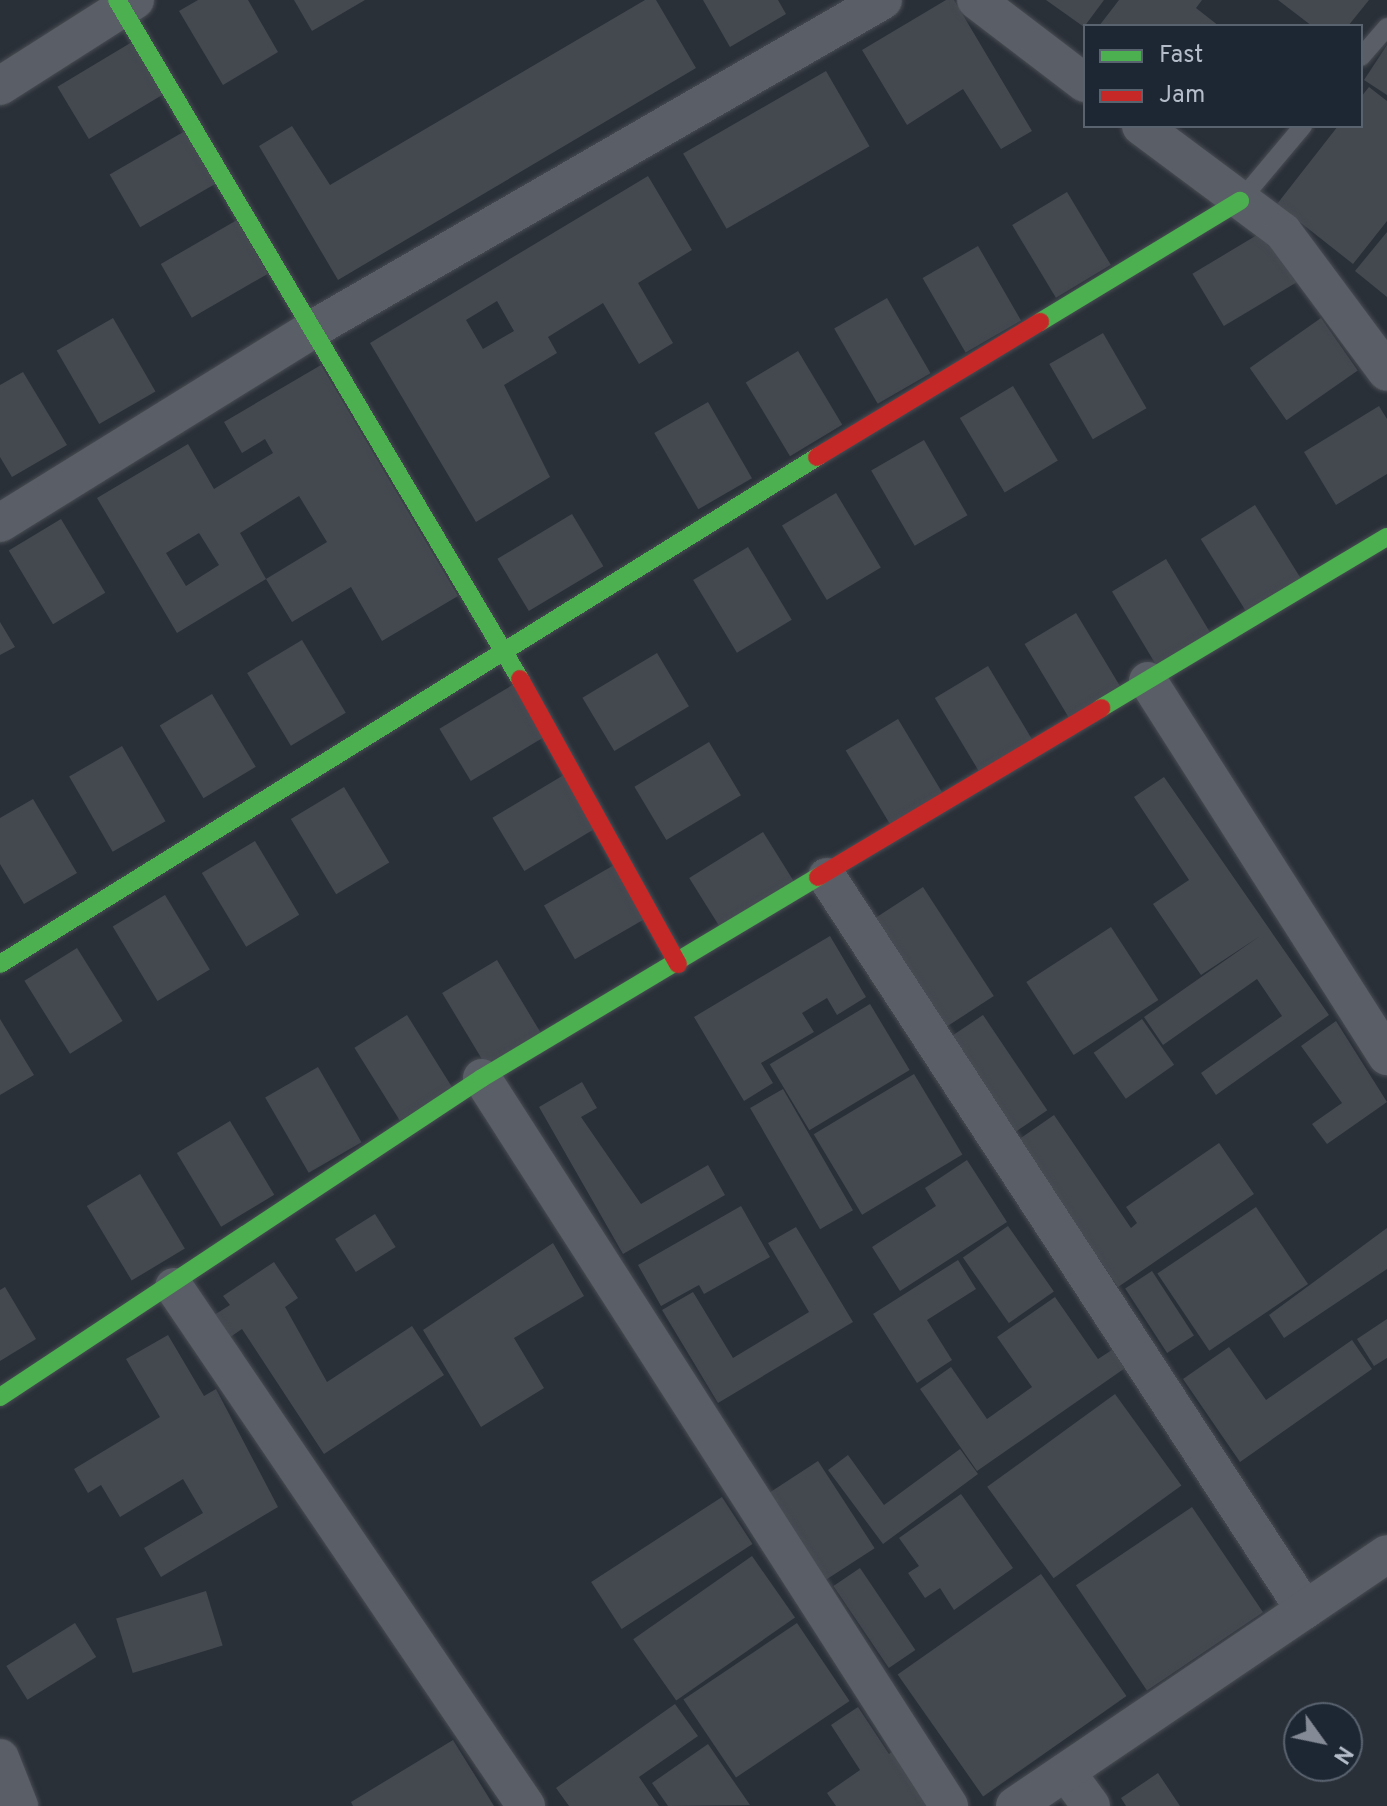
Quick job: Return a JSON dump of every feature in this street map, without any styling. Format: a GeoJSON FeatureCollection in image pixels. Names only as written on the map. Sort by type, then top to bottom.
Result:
{"type":"FeatureCollection","features":[{"type":"Feature","properties":{"kind":"street"},"geometry":{"type":"LineString","coordinates":[[0,523],[313,329],[883,0]]}},
{"type":"Feature","properties":{"kind":"street"},"geometry":{"type":"LineString","coordinates":[[976,0],[1083,81]]}},
{"type":"Feature","properties":{"kind":"street"},"geometry":{"type":"LineString","coordinates":[[0,86],[125,3],[313,329],[503,648],[678,964]]}},
{"type":"Feature","properties":{"kind":"street"},"geometry":{"type":"LineString","coordinates":[[1144,128],[1283,232],[1387,372]]}},
{"type":"Feature","properties":{"kind":"street"},"geometry":{"type":"LineString","coordinates":[[0,964],[503,648],[1240,201]]}},
{"type":"Feature","properties":{"kind":"street"},"geometry":{"type":"LineString","coordinates":[[0,1397],[174,1287],[482,1078],[827,877],[1387,537]]}},
{"type":"Feature","properties":{"kind":"street"},"geometry":{"type":"LineString","coordinates":[[1148,681],[1387,1056]]}},
{"type":"Feature","properties":{"kind":"street"},"geometry":{"type":"LineString","coordinates":[[827,877],[1305,1610]]}},
{"type":"Feature","properties":{"kind":"street"},"geometry":{"type":"LineString","coordinates":[[482,1078],[949,1806]]}},
{"type":"Feature","properties":{"kind":"street"},"geometry":{"type":"LineString","coordinates":[[174,1287],[526,1806]]}},
{"type":"Feature","properties":{"kind":"street"},"geometry":{"type":"LineString","coordinates":[[1015,1806],[1387,1554]]}},
{"type":"Feature","properties":{"kind":"street"},"geometry":{"type":"LineString","coordinates":[[0,1758],[19,1806]]}},
{"type":"Feature","properties":{"kind":"street"},"geometry":{"type":"LineString","coordinates":[[1066,1772],[1091,1806]]}},
{"type":"Feature","properties":{"kind":"lane"},"geometry":{"type":"LineString","coordinates":[[1363,55],[1387,27]]}},
{"type":"Feature","properties":{"kind":"lane"},"geometry":{"type":"LineString","coordinates":[[1240,201],[1301,128]]}},
{"type":"Feature","properties":{"kind":"building"},"geometry":{"type":"Polygon","coordinates":[[[198,0],[248,0],[278,52],[223,85],[179,11],[198,0]]]}},
{"type":"Feature","properties":{"kind":"building"},"geometry":{"type":"Polygon","coordinates":[[[294,0],[365,0],[312,31],[294,0]]]}},
{"type":"Feature","properties":{"kind":"building"},"geometry":{"type":"Polygon","coordinates":[[[645,0],[656,0],[696,68],[338,280],[259,146],[292,126],[330,185],[645,0]]]}},
{"type":"Feature","properties":{"kind":"building"},"geometry":{"type":"Polygon","coordinates":[[[703,0],[778,0],[786,14],[730,47],[703,0]]]}},
{"type":"Feature","properties":{"kind":"building"},"geometry":{"type":"Polygon","coordinates":[[[946,0],[954,0],[1032,131],[1001,149],[963,89],[907,125],[862,50],[946,0]]]}},
{"type":"Feature","properties":{"kind":"building"},"geometry":{"type":"Polygon","coordinates":[[[1046,0],[1104,0],[1083,26],[1046,0]]]}},
{"type":"Feature","properties":{"kind":"building"},"geometry":{"type":"Polygon","coordinates":[[[1119,0],[1202,0],[1196,8],[1216,24],[1101,24],[1119,0]]]}},
{"type":"Feature","properties":{"kind":"building"},"geometry":{"type":"Polygon","coordinates":[[[1278,0],[1369,0],[1350,24],[1309,24],[1278,0]]]}},
{"type":"Feature","properties":{"kind":"building"},"geometry":{"type":"Polygon","coordinates":[[[132,42],[163,94],[89,139],[57,87],[132,42]]]}},
{"type":"Feature","properties":{"kind":"building"},"geometry":{"type":"Polygon","coordinates":[[[1387,45],[1387,95],[1364,80],[1387,45]]]}},
{"type":"Feature","properties":{"kind":"building"},"geometry":{"type":"Polygon","coordinates":[[[826,71],[870,146],[727,229],[683,154],[826,71]]]}},
{"type":"Feature","properties":{"kind":"building"},"geometry":{"type":"Polygon","coordinates":[[[1369,87],[1387,101],[1387,221],[1353,264],[1277,204],[1336,128],[1363,128],[1363,94],[1369,87]]]}},
{"type":"Feature","properties":{"kind":"building"},"geometry":{"type":"Polygon","coordinates":[[[185,131],[216,184],[140,227],[110,174],[185,131]]]}},
{"type":"Feature","properties":{"kind":"building"},"geometry":{"type":"Polygon","coordinates":[[[648,176],[692,250],[638,283],[673,343],[639,364],[603,303],[548,337],[557,353],[504,385],[550,477],[476,522],[370,343],[648,176]],[[497,301],[466,320],[483,349],[514,331],[497,301]]]}},
{"type":"Feature","properties":{"kind":"building"},"geometry":{"type":"Polygon","coordinates":[[[1067,192],[1111,265],[1056,298],[1012,225],[1067,192]]]}},
{"type":"Feature","properties":{"kind":"building"},"geometry":{"type":"Polygon","coordinates":[[[237,220],[268,274],[192,318],[161,264],[237,220]]]}},
{"type":"Feature","properties":{"kind":"building"},"geometry":{"type":"Polygon","coordinates":[[[1267,229],[1298,281],[1224,326],[1192,274],[1267,229]]]}},
{"type":"Feature","properties":{"kind":"building"},"geometry":{"type":"Polygon","coordinates":[[[1387,232],[1387,297],[1355,271],[1387,232]]]}},
{"type":"Feature","properties":{"kind":"building"},"geometry":{"type":"Polygon","coordinates":[[[978,246],[1021,320],[966,352],[923,278],[978,246]]]}},
{"type":"Feature","properties":{"kind":"building"},"geometry":{"type":"Polygon","coordinates":[[[887,298],[930,373],[878,404],[834,328],[887,298]]]}},
{"type":"Feature","properties":{"kind":"building"},"geometry":{"type":"Polygon","coordinates":[[[113,318],[156,392],[99,424],[57,350],[113,318]]]}},
{"type":"Feature","properties":{"kind":"building"},"geometry":{"type":"Polygon","coordinates":[[[1321,318],[1358,370],[1286,420],[1250,368],[1321,318]]]}},
{"type":"Feature","properties":{"kind":"building"},"geometry":{"type":"Polygon","coordinates":[[[1103,333],[1146,408],[1093,439],[1049,364],[1103,333]]]}},
{"type":"Feature","properties":{"kind":"building"},"geometry":{"type":"Polygon","coordinates":[[[798,351],[842,425],[790,456],[746,382],[798,351]]]}},
{"type":"Feature","properties":{"kind":"building"},"geometry":{"type":"Polygon","coordinates":[[[321,365],[458,596],[382,641],[351,587],[292,622],[266,579],[177,633],[97,498],[188,444],[214,489],[273,453],[265,439],[242,453],[224,422],[321,365]],[[299,496],[240,533],[266,579],[327,542],[299,496]],[[199,533],[166,553],[186,586],[219,565],[199,533]]]}},
{"type":"Feature","properties":{"kind":"building"},"geometry":{"type":"Polygon","coordinates":[[[23,372],[67,445],[12,477],[0,457],[0,385],[23,372]]]}},
{"type":"Feature","properties":{"kind":"building"},"geometry":{"type":"Polygon","coordinates":[[[1013,386],[1058,461],[1005,493],[960,418],[1013,386]]]}},
{"type":"Feature","properties":{"kind":"building"},"geometry":{"type":"Polygon","coordinates":[[[708,402],[752,478],[698,509],[654,433],[708,402]]]}},
{"type":"Feature","properties":{"kind":"building"},"geometry":{"type":"Polygon","coordinates":[[[1379,406],[1387,419],[1387,474],[1336,505],[1304,452],[1379,406]]]}},
{"type":"Feature","properties":{"kind":"building"},"geometry":{"type":"Polygon","coordinates":[[[924,440],[968,515],[915,546],[871,470],[924,440]]]}},
{"type":"Feature","properties":{"kind":"building"},"geometry":{"type":"Polygon","coordinates":[[[836,493],[881,568],[827,600],[782,525],[836,493]]]}},
{"type":"Feature","properties":{"kind":"building"},"geometry":{"type":"Polygon","coordinates":[[[1255,505],[1301,578],[1246,612],[1201,539],[1255,505]]]}},
{"type":"Feature","properties":{"kind":"building"},"geometry":{"type":"Polygon","coordinates":[[[572,514],[603,566],[529,611],[497,559],[572,514]]]}},
{"type":"Feature","properties":{"kind":"building"},"geometry":{"type":"Polygon","coordinates":[[[61,519],[105,593],[53,624],[9,550],[61,519]]]}},
{"type":"Feature","properties":{"kind":"building"},"geometry":{"type":"Polygon","coordinates":[[[748,547],[792,620],[737,653],[693,580],[748,547]]]}},
{"type":"Feature","properties":{"kind":"building"},"geometry":{"type":"Polygon","coordinates":[[[1166,559],[1210,633],[1156,665],[1112,591],[1166,559]]]}},
{"type":"Feature","properties":{"kind":"building"},"geometry":{"type":"Polygon","coordinates":[[[1076,613],[1121,688],[1069,718],[1025,644],[1076,613]]]}},
{"type":"Feature","properties":{"kind":"building"},"geometry":{"type":"Polygon","coordinates":[[[0,622],[15,647],[0,655],[0,622]]]}},
{"type":"Feature","properties":{"kind":"building"},"geometry":{"type":"Polygon","coordinates":[[[302,640],[346,713],[291,746],[247,673],[302,640]]]}},
{"type":"Feature","properties":{"kind":"building"},"geometry":{"type":"Polygon","coordinates":[[[657,653],[689,706],[614,751],[582,698],[657,653]]]}},
{"type":"Feature","properties":{"kind":"building"},"geometry":{"type":"Polygon","coordinates":[[[988,666],[1032,740],[979,772],[935,698],[988,666]]]}},
{"type":"Feature","properties":{"kind":"building"},"geometry":{"type":"Polygon","coordinates":[[[514,684],[545,736],[471,781],[439,729],[514,684]]]}},
{"type":"Feature","properties":{"kind":"building"},"geometry":{"type":"Polygon","coordinates":[[[212,694],[256,767],[203,798],[160,725],[212,694]]]}},
{"type":"Feature","properties":{"kind":"building"},"geometry":{"type":"Polygon","coordinates":[[[898,719],[943,794],[891,825],[846,750],[898,719]]]}},
{"type":"Feature","properties":{"kind":"building"},"geometry":{"type":"Polygon","coordinates":[[[709,742],[741,795],[666,840],[634,787],[709,742]]]}},
{"type":"Feature","properties":{"kind":"building"},"geometry":{"type":"Polygon","coordinates":[[[122,746],[166,821],[113,852],[69,776],[122,746]]]}},
{"type":"Feature","properties":{"kind":"building"},"geometry":{"type":"Polygon","coordinates":[[[567,773],[599,826],[524,871],[492,818],[567,773]]]}},
{"type":"Feature","properties":{"kind":"building"},"geometry":{"type":"Polygon","coordinates":[[[1164,777],[1329,1015],[1216,1095],[1201,1073],[1282,1016],[1257,979],[1163,1045],[1144,1017],[1260,936],[1201,975],[1153,904],[1189,880],[1134,797],[1164,777]]]}},
{"type":"Feature","properties":{"kind":"building"},"geometry":{"type":"Polygon","coordinates":[[[344,787],[389,862],[336,894],[291,819],[344,787]]]}},
{"type":"Feature","properties":{"kind":"building"},"geometry":{"type":"Polygon","coordinates":[[[33,799],[77,873],[24,904],[0,864],[0,818],[33,799]]]}},
{"type":"Feature","properties":{"kind":"building"},"geometry":{"type":"Polygon","coordinates":[[[763,832],[795,884],[722,930],[689,878],[763,832]]]}},
{"type":"Feature","properties":{"kind":"building"},"geometry":{"type":"Polygon","coordinates":[[[255,841],[299,915],[246,947],[202,873],[255,841]]]}},
{"type":"Feature","properties":{"kind":"building"},"geometry":{"type":"Polygon","coordinates":[[[621,861],[652,915],[575,959],[544,906],[621,861]]]}},
{"type":"Feature","properties":{"kind":"building"},"geometry":{"type":"Polygon","coordinates":[[[923,887],[994,996],[938,1033],[867,923],[923,887]]]}},
{"type":"Feature","properties":{"kind":"building"},"geometry":{"type":"Polygon","coordinates":[[[165,895],[210,970],[158,1001],[113,926],[165,895]]]}},
{"type":"Feature","properties":{"kind":"building"},"geometry":{"type":"Polygon","coordinates":[[[1111,927],[1158,1000],[1074,1055],[1026,982],[1111,927]]]}},
{"type":"Feature","properties":{"kind":"building"},"geometry":{"type":"Polygon","coordinates":[[[830,936],[866,997],[837,1015],[827,998],[802,1013],[814,1032],[761,1063],[773,1083],[744,1101],[694,1017],[830,936]]]}},
{"type":"Feature","properties":{"kind":"building"},"geometry":{"type":"Polygon","coordinates":[[[77,948],[123,1021],[70,1054],[24,981],[77,948]]]}},
{"type":"Feature","properties":{"kind":"building"},"geometry":{"type":"Polygon","coordinates":[[[497,960],[541,1033],[486,1066],[442,993],[497,960]]]}},
{"type":"Feature","properties":{"kind":"building"},"geometry":{"type":"Polygon","coordinates":[[[870,1004],[910,1070],[809,1130],[770,1064],[870,1004]]]}},
{"type":"Feature","properties":{"kind":"building"},"geometry":{"type":"Polygon","coordinates":[[[407,1015],[453,1088],[400,1121],[354,1048],[407,1015]]]}},
{"type":"Feature","properties":{"kind":"building"},"geometry":{"type":"Polygon","coordinates":[[[983,1015],[1047,1110],[1015,1132],[951,1037],[983,1015]]]}},
{"type":"Feature","properties":{"kind":"building"},"geometry":{"type":"Polygon","coordinates":[[[0,1019],[34,1075],[0,1095],[0,1019]]]}},
{"type":"Feature","properties":{"kind":"building"},"geometry":{"type":"Polygon","coordinates":[[[1142,1019],[1174,1065],[1126,1099],[1094,1053],[1142,1019]]]}},
{"type":"Feature","properties":{"kind":"building"},"geometry":{"type":"Polygon","coordinates":[[[1336,1021],[1387,1102],[1327,1144],[1312,1124],[1342,1103],[1301,1046],[1336,1021]]]}},
{"type":"Feature","properties":{"kind":"building"},"geometry":{"type":"Polygon","coordinates":[[[318,1067],[362,1142],[309,1173],[265,1098],[318,1067]]]}},
{"type":"Feature","properties":{"kind":"building"},"geometry":{"type":"Polygon","coordinates":[[[914,1074],[962,1155],[862,1215],[814,1134],[914,1074]]]}},
{"type":"Feature","properties":{"kind":"building"},"geometry":{"type":"Polygon","coordinates":[[[582,1082],[597,1108],[581,1117],[641,1204],[708,1165],[725,1195],[623,1254],[539,1107],[582,1082]]]}},
{"type":"Feature","properties":{"kind":"building"},"geometry":{"type":"Polygon","coordinates":[[[783,1089],[853,1210],[820,1229],[750,1108],[783,1089]]]}},
{"type":"Feature","properties":{"kind":"building"},"geometry":{"type":"Polygon","coordinates":[[[1054,1115],[1131,1228],[1137,1223],[1126,1207],[1219,1143],[1254,1194],[1118,1287],[1018,1140],[1054,1115]]]}},
{"type":"Feature","properties":{"kind":"building"},"geometry":{"type":"Polygon","coordinates":[[[230,1121],[274,1195],[221,1227],[177,1153],[230,1121]]]}},
{"type":"Feature","properties":{"kind":"building"},"geometry":{"type":"Polygon","coordinates":[[[967,1160],[1007,1222],[900,1291],[872,1247],[936,1206],[925,1188],[967,1160]]]}},
{"type":"Feature","properties":{"kind":"building"},"geometry":{"type":"Polygon","coordinates":[[[140,1174],[185,1249],[132,1281],[87,1206],[140,1174]]]}},
{"type":"Feature","properties":{"kind":"building"},"geometry":{"type":"Polygon","coordinates":[[[741,1206],[770,1257],[704,1294],[699,1285],[661,1306],[638,1265],[741,1206]]]}},
{"type":"Feature","properties":{"kind":"building"},"geometry":{"type":"Polygon","coordinates":[[[1256,1207],[1308,1284],[1209,1351],[1157,1274],[1256,1207]]]}},
{"type":"Feature","properties":{"kind":"building"},"geometry":{"type":"Polygon","coordinates":[[[375,1214],[396,1247],[356,1272],[335,1239],[375,1214]]]}},
{"type":"Feature","properties":{"kind":"building"},"geometry":{"type":"Polygon","coordinates":[[[1008,1226],[1054,1292],[1009,1323],[963,1258],[1008,1226]]]}},
{"type":"Feature","properties":{"kind":"building"},"geometry":{"type":"Polygon","coordinates":[[[796,1227],[853,1322],[718,1403],[662,1310],[693,1292],[733,1358],[809,1312],[768,1243],[796,1227]]]}},
{"type":"Feature","properties":{"kind":"building"},"geometry":{"type":"Polygon","coordinates":[[[1387,1228],[1387,1269],[1284,1338],[1269,1315],[1387,1228]]]}},
{"type":"Feature","properties":{"kind":"building"},"geometry":{"type":"Polygon","coordinates":[[[553,1243],[584,1296],[514,1338],[544,1388],[481,1427],[423,1330],[553,1243]]]}},
{"type":"Feature","properties":{"kind":"building"},"geometry":{"type":"Polygon","coordinates":[[[958,1260],[976,1289],[927,1320],[952,1360],[917,1383],[873,1314],[958,1260]]]}},
{"type":"Feature","properties":{"kind":"building"},"geometry":{"type":"Polygon","coordinates":[[[274,1262],[298,1298],[285,1307],[327,1382],[412,1326],[444,1375],[324,1454],[242,1329],[226,1340],[211,1317],[230,1305],[223,1296],[274,1262]]]}},
{"type":"Feature","properties":{"kind":"building"},"geometry":{"type":"Polygon","coordinates":[[[1152,1271],[1194,1336],[1167,1353],[1125,1288],[1152,1271]]]}},
{"type":"Feature","properties":{"kind":"building"},"geometry":{"type":"Polygon","coordinates":[[[5,1287],[36,1339],[0,1361],[0,1290],[5,1287]]]}},
{"type":"Feature","properties":{"kind":"building"},"geometry":{"type":"Polygon","coordinates":[[[1055,1297],[1098,1359],[1115,1348],[1128,1366],[977,1471],[920,1389],[951,1367],[987,1419],[1032,1387],[997,1337],[1055,1297]]]}},
{"type":"Feature","properties":{"kind":"building"},"geometry":{"type":"Polygon","coordinates":[[[1387,1319],[1387,1358],[1374,1366],[1357,1339],[1387,1319]]]}},
{"type":"Feature","properties":{"kind":"building"},"geometry":{"type":"Polygon","coordinates":[[[168,1335],[204,1396],[216,1389],[278,1507],[161,1577],[144,1548],[203,1513],[183,1479],[120,1517],[101,1485],[88,1493],[74,1469],[160,1417],[126,1359],[168,1335]]]}},
{"type":"Feature","properties":{"kind":"building"},"geometry":{"type":"Polygon","coordinates":[[[1352,1340],[1372,1369],[1240,1462],[1183,1379],[1229,1347],[1266,1400],[1352,1340]]]}},
{"type":"Feature","properties":{"kind":"building"},"geometry":{"type":"Polygon","coordinates":[[[1115,1394],[1181,1485],[1054,1578],[987,1487],[1115,1394]]]}},
{"type":"Feature","properties":{"kind":"building"},"geometry":{"type":"Polygon","coordinates":[[[960,1449],[978,1474],[883,1544],[828,1470],[848,1455],[884,1505],[960,1449]]]}},
{"type":"Feature","properties":{"kind":"building"},"geometry":{"type":"Polygon","coordinates":[[[818,1461],[875,1548],[825,1580],[769,1493],[818,1461]]]}},
{"type":"Feature","properties":{"kind":"building"},"geometry":{"type":"Polygon","coordinates":[[[961,1494],[1013,1568],[954,1610],[940,1588],[925,1598],[908,1573],[919,1566],[899,1538],[961,1494]]]}},
{"type":"Feature","properties":{"kind":"building"},"geometry":{"type":"Polygon","coordinates":[[[722,1497],[752,1544],[622,1629],[591,1582],[722,1497]]]}},
{"type":"Feature","properties":{"kind":"building"},"geometry":{"type":"Polygon","coordinates":[[[1192,1507],[1263,1612],[1147,1691],[1076,1585],[1192,1507]]]}},
{"type":"Feature","properties":{"kind":"building"},"geometry":{"type":"Polygon","coordinates":[[[752,1556],[795,1617],[676,1701],[633,1639],[752,1556]]]}},
{"type":"Feature","properties":{"kind":"building"},"geometry":{"type":"Polygon","coordinates":[[[860,1568],[915,1650],[889,1668],[833,1586],[860,1568]]]}},
{"type":"Feature","properties":{"kind":"building"},"geometry":{"type":"Polygon","coordinates":[[[1041,1574],[1126,1696],[983,1796],[898,1674],[1041,1574]]]}},
{"type":"Feature","properties":{"kind":"building"},"geometry":{"type":"Polygon","coordinates":[[[206,1591],[223,1646],[133,1673],[116,1618],[206,1591]]]}},
{"type":"Feature","properties":{"kind":"building"},"geometry":{"type":"Polygon","coordinates":[[[75,1623],[96,1657],[28,1700],[6,1666],[75,1623]]]}},
{"type":"Feature","properties":{"kind":"building"},"geometry":{"type":"Polygon","coordinates":[[[797,1623],[850,1701],[736,1778],[683,1700],[797,1623]]]}},
{"type":"Feature","properties":{"kind":"building"},"geometry":{"type":"Polygon","coordinates":[[[675,1704],[698,1736],[639,1777],[659,1806],[569,1806],[556,1788],[675,1704]]]}},
{"type":"Feature","properties":{"kind":"building"},"geometry":{"type":"Polygon","coordinates":[[[858,1707],[889,1754],[894,1750],[932,1806],[836,1806],[827,1793],[860,1770],[831,1725],[858,1707]]]}},
{"type":"Feature","properties":{"kind":"building"},"geometry":{"type":"Polygon","coordinates":[[[453,1740],[494,1806],[353,1806],[351,1802],[453,1740]]]}},
{"type":"Feature","properties":{"kind":"building"},"geometry":{"type":"Polygon","coordinates":[[[708,1744],[750,1805],[668,1806],[652,1783],[708,1744]]]}},
{"type":"Feature","properties":{"kind":"building"},"geometry":{"type":"Polygon","coordinates":[[[1158,1773],[1180,1806],[1126,1806],[1121,1798],[1158,1773]]]}},
{"type":"Feature","properties":{"kind":"traffic: fast"},"geometry":{"type":"LineString","coordinates":[[117,0],[520,679]]}},
{"type":"Feature","properties":{"kind":"traffic: fast"},"geometry":{"type":"LineString","coordinates":[[1040,322],[1240,201]]}},
{"type":"Feature","properties":{"kind":"traffic: fast"},"geometry":{"type":"LineString","coordinates":[[0,964],[817,457]]}},
{"type":"Feature","properties":{"kind":"traffic: fast"},"geometry":{"type":"LineString","coordinates":[[1101,708],[1387,537]]}},
{"type":"Feature","properties":{"kind":"traffic: fast"},"geometry":{"type":"LineString","coordinates":[[0,1397],[482,1078],[818,877]]}},
{"type":"Feature","properties":{"kind":"traffic: jam"},"geometry":{"type":"LineString","coordinates":[[817,457],[1040,322]]}},
{"type":"Feature","properties":{"kind":"traffic: jam"},"geometry":{"type":"LineString","coordinates":[[520,679],[678,964]]}},
{"type":"Feature","properties":{"kind":"traffic: jam"},"geometry":{"type":"LineString","coordinates":[[818,877],[1101,708]]}}]}
